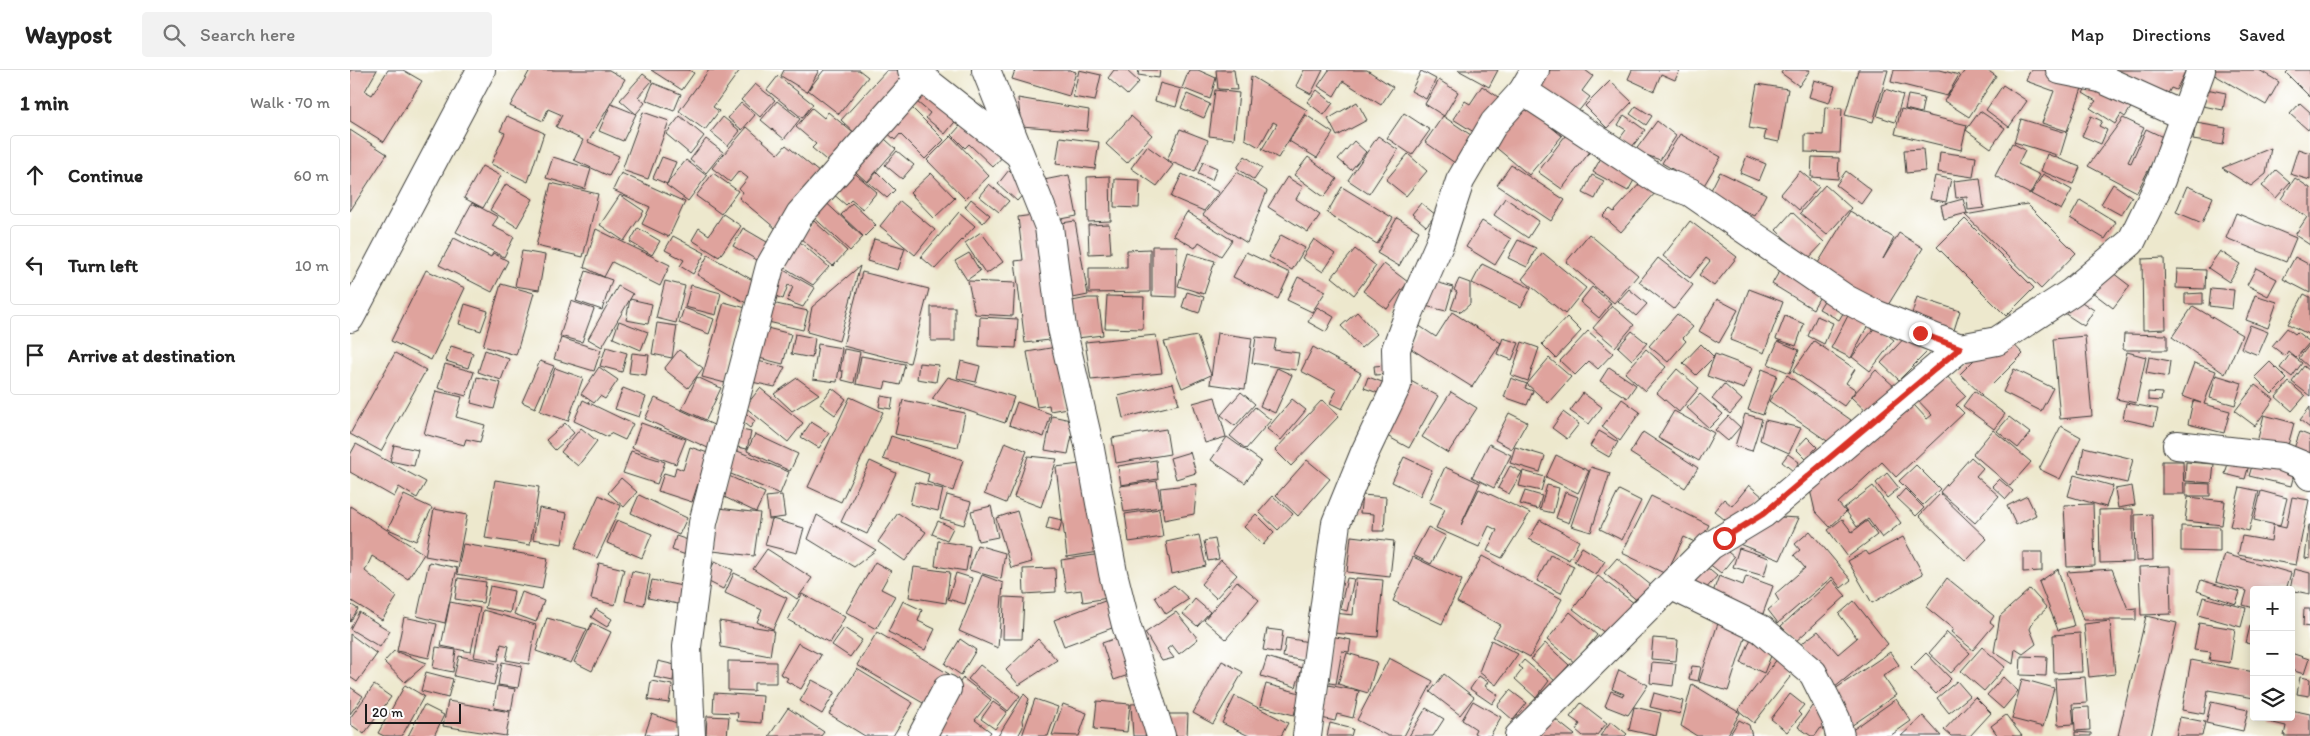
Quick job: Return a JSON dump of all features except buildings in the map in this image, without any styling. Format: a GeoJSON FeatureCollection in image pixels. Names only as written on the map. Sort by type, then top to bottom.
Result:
{"type":"FeatureCollection","features":[{"type":"Feature","properties":{"kind":"street"},"geometry":{"type":"LineString","coordinates":[[350,318],[481,70]]}},
{"type":"Feature","properties":{"kind":"street"},"geometry":{"type":"LineString","coordinates":[[986,70],[1049,227],[1062,328],[1090,449],[1113,573],[1126,625],[1161,736]]}},
{"type":"Feature","properties":{"kind":"street"},"geometry":{"type":"LineString","coordinates":[[2060,70],[2100,78],[2184,116]]}},
{"type":"Feature","properties":{"kind":"street"},"geometry":{"type":"LineString","coordinates":[[1519,736],[1672,586],[1710,546],[1763,514],[1960,348],[1997,341],[2072,292],[2131,242],[2161,180],[2201,70]]}},
{"type":"Feature","properties":{"kind":"street"},"geometry":{"type":"LineString","coordinates":[[691,736],[686,647],[702,523],[770,266],[800,214],[917,73],[1022,157]]}},
{"type":"Feature","properties":{"kind":"street"},"geometry":{"type":"LineString","coordinates":[[1307,736],[1336,522],[1397,385],[1396,349],[1439,245],[1460,181],[1494,123],[1529,80],[1660,181],[1690,192],[1846,299],[1875,314],[1960,348]]}},
{"type":"Feature","properties":{"kind":"street"},"geometry":{"type":"LineString","coordinates":[[2177,445],[2282,457],[2304,466],[2310,476]]}},
{"type":"Feature","properties":{"kind":"street"},"geometry":{"type":"LineString","coordinates":[[1672,586],[1761,629],[1813,673],[1836,719],[1840,736]]}},
{"type":"Feature","properties":{"kind":"street"},"geometry":{"type":"LineString","coordinates":[[922,736],[948,689]]}},
{"type":"Feature","properties":{"kind":"route"},"geometry":{"type":"LineString","coordinates":[[1724,538],[1763,514],[1960,348],[1920,333]]}}]}
